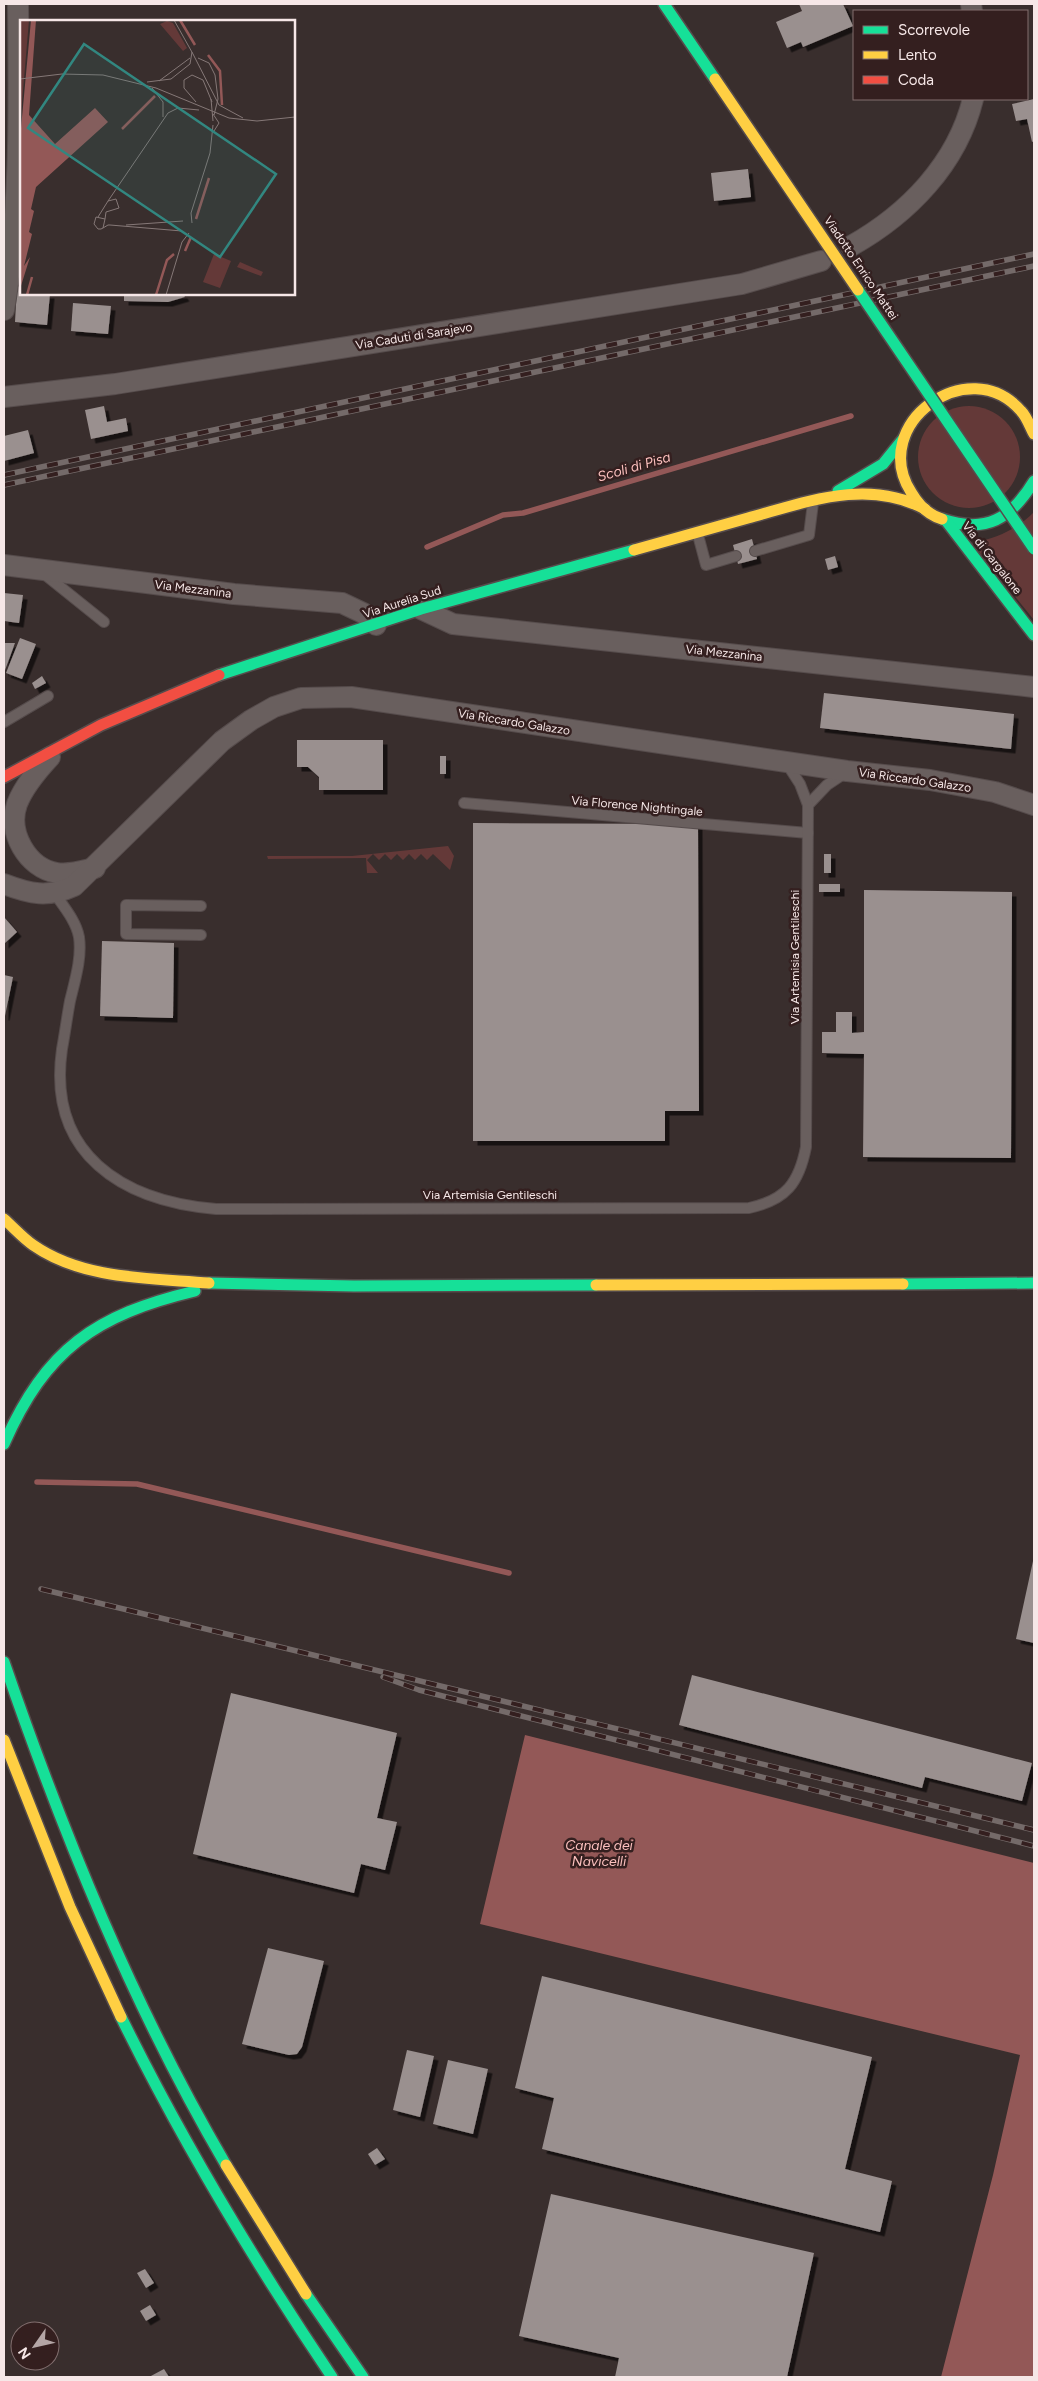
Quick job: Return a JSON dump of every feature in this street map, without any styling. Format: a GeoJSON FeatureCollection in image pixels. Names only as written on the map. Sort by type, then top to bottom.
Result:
{"type":"FeatureCollection","features":[{"type":"Feature","properties":{"kind":"main road","name":"Viadotto Enrico Mattei"},"geometry":{"type":"LineString","coordinates":[[664,4],[1034,549]]}},
{"type":"Feature","properties":{"kind":"main road"},"geometry":{"type":"LineString","coordinates":[[925,509],[912,494],[904,477],[901,457],[904,438],[917,412],[932,400],[949,391],[977,388],[996,393],[1012,403],[1034,411]]}},
{"type":"Feature","properties":{"kind":"main road"},"geometry":{"type":"LineString","coordinates":[[1012,403],[1027,420],[1034,434]]}},
{"type":"Feature","properties":{"kind":"main road","name":"Via Aurelia Sud"},"geometry":{"type":"LineString","coordinates":[[4,777],[72,740],[201,681],[421,609],[698,534],[825,497],[883,464],[904,438]]}},
{"type":"Feature","properties":{"kind":"main road"},"geometry":{"type":"LineString","coordinates":[[947,522],[974,526],[1001,519],[1023,501],[1034,481]]}},
{"type":"Feature","properties":{"kind":"main road","name":"Via Aurelia Sud"},"geometry":{"type":"LineString","coordinates":[[825,497],[862,492],[883,492],[915,503],[947,522]]}},
{"type":"Feature","properties":{"kind":"main road","name":"Via di Gargalone"},"geometry":{"type":"LineString","coordinates":[[947,522],[1034,635]]}},
{"type":"Feature","properties":{"kind":"main road"},"geometry":{"type":"LineString","coordinates":[[4,1219],[33,1245],[77,1267],[129,1277],[228,1284],[354,1286],[1034,1283]]}},
{"type":"Feature","properties":{"kind":"main road"},"geometry":{"type":"LineString","coordinates":[[4,1444],[25,1399],[40,1377],[85,1334],[125,1310],[153,1300],[228,1284]]}},
{"type":"Feature","properties":{"kind":"main road"},"geometry":{"type":"LineString","coordinates":[[4,1662],[31,1741],[90,1892],[160,2044],[265,2231],[301,2289],[362,2377]]}},
{"type":"Feature","properties":{"kind":"main road"},"geometry":{"type":"LineString","coordinates":[[4,1740],[80,1934],[146,2070],[238,2234],[282,2306],[332,2377]]}},
{"type":"Feature","properties":{"kind":"street"},"geometry":{"type":"LineString","coordinates":[[4,310],[10,275],[15,217],[18,4]]}},
{"type":"Feature","properties":{"kind":"street"},"geometry":{"type":"LineString","coordinates":[[851,246],[889,222],[936,176],[952,151],[973,100]]}},
{"type":"Feature","properties":{"kind":"street","name":"Via Caduti di Sarajevo"},"geometry":{"type":"LineString","coordinates":[[4,397],[115,384],[742,284],[821,261]]}},
{"type":"Feature","properties":{"kind":"street","name":"Via Mezzanina"},"geometry":{"type":"LineString","coordinates":[[4,565],[234,594],[342,603],[362,613],[376,625]]}},
{"type":"Feature","properties":{"kind":"street","name":"Via Mezzanina"},"geometry":{"type":"LineString","coordinates":[[421,609],[453,624],[1033,684]]}},
{"type":"Feature","properties":{"kind":"street","name":"Via Riccardo Galazzo"},"geometry":{"type":"LineString","coordinates":[[55,894],[74,886],[95,868],[222,741],[264,711],[301,698],[352,697],[847,771],[930,780],[995,792],[1034,805]]}},
{"type":"Feature","properties":{"kind":"street"},"geometry":{"type":"LineString","coordinates":[[72,740],[51,757],[28,782],[16,806],[15,827],[20,843],[27,854],[47,870],[58,873],[74,873],[95,868]]}},
{"type":"Feature","properties":{"kind":"street","name":"Via Riccardo Galazzo"},"geometry":{"type":"LineString","coordinates":[[995,792],[1017,791],[1034,794]]}},
{"type":"Feature","properties":{"kind":"street"},"geometry":{"type":"LineString","coordinates":[[4,884],[28,892],[55,894]]}},
{"type":"Feature","properties":{"kind":"lane"},"geometry":{"type":"LineString","coordinates":[[755,551],[810,535],[814,501]]}},
{"type":"Feature","properties":{"kind":"lane"},"geometry":{"type":"LineString","coordinates":[[698,534],[706,565],[736,556]]}},
{"type":"Feature","properties":{"kind":"lane"},"geometry":{"type":"LineString","coordinates":[[38,569],[104,622]]}},
{"type":"Feature","properties":{"kind":"lane"},"geometry":{"type":"LineString","coordinates":[[4,722],[48,696]]}},
{"type":"Feature","properties":{"kind":"lane"},"geometry":{"type":"LineString","coordinates":[[785,761],[794,773],[808,805],[827,785],[847,771]]}},
{"type":"Feature","properties":{"kind":"lane","name":"Via Florence Nightingale"},"geometry":{"type":"LineString","coordinates":[[464,803],[808,833]]}},
{"type":"Feature","properties":{"kind":"lane","name":"Via Artemisia Gentileschi"},"geometry":{"type":"LineString","coordinates":[[55,894],[75,925],[80,948],[62,1052],[62,1105],[71,1129],[84,1151],[111,1177],[134,1189],[201,1208],[737,1209],[763,1205],[774,1201],[793,1184],[799,1172],[806,1147],[808,805]]}},
{"type":"Feature","properties":{"kind":"lane"},"geometry":{"type":"LineString","coordinates":[[201,906],[126,906],[126,934],[201,935]]}},
{"type":"Feature","properties":{"kind":"shaded area"},"geometry":{"type":"Polygon","coordinates":[[[969,406],[989,410],[1005,421],[1016,437],[1020,457],[1016,477],[1005,493],[989,504],[969,508],[949,504],[933,493],[922,477],[918,457],[922,437],[933,421],[949,410],[969,406]]]}},
{"type":"Feature","properties":{"kind":"shaded area"},"geometry":{"type":"Polygon","coordinates":[[[1034,512],[1034,620],[972,543],[990,539],[1006,532],[1020,524],[1034,512]]]}},
{"type":"Feature","properties":{"kind":"shaded area"},"geometry":{"type":"Polygon","coordinates":[[[448,846],[454,856],[450,870],[433,854],[427,860],[421,854],[415,860],[409,854],[403,860],[397,854],[391,860],[385,854],[379,860],[373,854],[367,860],[378,873],[367,873],[366,858],[268,859],[267,856],[352,856],[448,846]]]}},
{"type":"Feature","properties":{"kind":"water","name":"Canale dei Navicelli"},"geometry":{"type":"Polygon","coordinates":[[[525,1735],[1034,1863],[1034,2377],[941,2377],[993,2175],[1020,2055],[480,1924],[525,1735]]]}},
{"type":"Feature","properties":{"kind":"building"},"geometry":{"type":"Polygon","coordinates":[[[799,4],[843,4],[853,26],[803,47],[801,42],[787,48],[776,22],[802,11],[799,4]]]}},
{"type":"Feature","properties":{"kind":"building"},"geometry":{"type":"Polygon","coordinates":[[[1034,99],[1034,141],[1032,142],[1027,119],[1016,121],[1012,104],[1034,99]]]}},
{"type":"Feature","properties":{"kind":"building"},"geometry":{"type":"Polygon","coordinates":[[[748,169],[751,197],[714,201],[711,173],[748,169]]]}},
{"type":"Feature","properties":{"kind":"building"},"geometry":{"type":"Polygon","coordinates":[[[17,286],[20,287],[20,295],[50,295],[47,325],[15,322],[17,286]]]}},
{"type":"Feature","properties":{"kind":"building"},"geometry":{"type":"Polygon","coordinates":[[[124,295],[184,295],[185,297],[168,302],[124,301],[124,295]]]}},
{"type":"Feature","properties":{"kind":"building"},"geometry":{"type":"Polygon","coordinates":[[[73,303],[111,306],[108,334],[71,331],[73,303]]]}},
{"type":"Feature","properties":{"kind":"building"},"geometry":{"type":"Polygon","coordinates":[[[104,406],[107,422],[126,418],[128,431],[91,439],[85,410],[104,406]]]}},
{"type":"Feature","properties":{"kind":"building"},"geometry":{"type":"Polygon","coordinates":[[[28,430],[34,453],[4,461],[4,436],[28,430]]]}},
{"type":"Feature","properties":{"kind":"building"},"geometry":{"type":"Polygon","coordinates":[[[752,539],[757,559],[738,564],[733,545],[752,539]]]}},
{"type":"Feature","properties":{"kind":"building"},"geometry":{"type":"Polygon","coordinates":[[[835,556],[838,567],[828,570],[825,559],[835,556]]]}},
{"type":"Feature","properties":{"kind":"building"},"geometry":{"type":"Polygon","coordinates":[[[4,593],[23,595],[19,623],[4,621],[4,593]]]}},
{"type":"Feature","properties":{"kind":"building"},"geometry":{"type":"Polygon","coordinates":[[[20,638],[36,644],[22,679],[6,673],[20,638]]]}},
{"type":"Feature","properties":{"kind":"building"},"geometry":{"type":"Polygon","coordinates":[[[4,643],[15,643],[4,673],[4,643]]]}},
{"type":"Feature","properties":{"kind":"building"},"geometry":{"type":"Polygon","coordinates":[[[42,676],[46,683],[35,689],[32,683],[42,676]]]}},
{"type":"Feature","properties":{"kind":"building"},"geometry":{"type":"Polygon","coordinates":[[[824,693],[1014,714],[1011,749],[820,728],[824,693]]]}},
{"type":"Feature","properties":{"kind":"building"},"geometry":{"type":"Polygon","coordinates":[[[297,740],[383,740],[383,790],[319,790],[319,777],[308,767],[297,767],[297,740]]]}},
{"type":"Feature","properties":{"kind":"building"},"geometry":{"type":"Polygon","coordinates":[[[440,756],[446,756],[446,774],[440,774],[440,756]]]}},
{"type":"Feature","properties":{"kind":"building"},"geometry":{"type":"Polygon","coordinates":[[[473,823],[698,824],[699,1111],[665,1111],[665,1141],[473,1141],[473,823]]]}},
{"type":"Feature","properties":{"kind":"building"},"geometry":{"type":"Polygon","coordinates":[[[824,854],[831,854],[831,873],[824,873],[824,854]]]}},
{"type":"Feature","properties":{"kind":"building"},"geometry":{"type":"Polygon","coordinates":[[[819,884],[840,884],[840,892],[819,892],[819,884]]]}},
{"type":"Feature","properties":{"kind":"building"},"geometry":{"type":"Polygon","coordinates":[[[864,890],[1012,892],[1011,1158],[863,1157],[864,1054],[822,1053],[822,1032],[836,1032],[836,1012],[852,1012],[852,1033],[864,1032],[864,890]]]}},
{"type":"Feature","properties":{"kind":"building"},"geometry":{"type":"Polygon","coordinates":[[[4,917],[17,932],[4,944],[4,917]]]}},
{"type":"Feature","properties":{"kind":"building"},"geometry":{"type":"Polygon","coordinates":[[[102,941],[174,943],[173,1018],[100,1016],[102,941]]]}},
{"type":"Feature","properties":{"kind":"building"},"geometry":{"type":"Polygon","coordinates":[[[4,975],[13,977],[5,1016],[4,1016],[4,975]]]}},
{"type":"Feature","properties":{"kind":"building"},"geometry":{"type":"Polygon","coordinates":[[[1034,1561],[1034,1643],[1016,1639],[1034,1561]]]}},
{"type":"Feature","properties":{"kind":"building"},"geometry":{"type":"Polygon","coordinates":[[[692,1675],[1032,1763],[1022,1801],[925,1777],[922,1788],[679,1725],[692,1675]]]}},
{"type":"Feature","properties":{"kind":"building"},"geometry":{"type":"Polygon","coordinates":[[[231,1693],[397,1733],[377,1818],[397,1822],[385,1870],[361,1864],[354,1893],[193,1854],[231,1693]]]}},
{"type":"Feature","properties":{"kind":"building"},"geometry":{"type":"Polygon","coordinates":[[[268,1948],[324,1961],[302,2047],[297,2054],[289,2055],[242,2044],[268,1948]]]}},
{"type":"Feature","properties":{"kind":"building"},"geometry":{"type":"Polygon","coordinates":[[[542,1976],[872,2057],[845,2169],[892,2181],[880,2232],[542,2149],[554,2098],[515,2088],[542,1976]]]}},
{"type":"Feature","properties":{"kind":"building"},"geometry":{"type":"Polygon","coordinates":[[[407,2050],[434,2056],[420,2117],[393,2110],[407,2050]]]}},
{"type":"Feature","properties":{"kind":"building"},"geometry":{"type":"Polygon","coordinates":[[[448,2060],[488,2069],[473,2134],[433,2124],[448,2060]]]}},
{"type":"Feature","properties":{"kind":"building"},"geometry":{"type":"Polygon","coordinates":[[[377,2148],[385,2159],[375,2165],[368,2154],[377,2148]]]}},
{"type":"Feature","properties":{"kind":"building"},"geometry":{"type":"Polygon","coordinates":[[[551,2194],[814,2253],[787,2377],[615,2377],[619,2358],[519,2336],[551,2194]]]}},
{"type":"Feature","properties":{"kind":"building"},"geometry":{"type":"Polygon","coordinates":[[[145,2269],[154,2283],[146,2288],[137,2273],[145,2269]]]}},
{"type":"Feature","properties":{"kind":"building"},"geometry":{"type":"Polygon","coordinates":[[[150,2305],[156,2315],[146,2321],[140,2311],[150,2305]]]}},
{"type":"Feature","properties":{"kind":"building"},"geometry":{"type":"Polygon","coordinates":[[[164,2369],[169,2377],[149,2377],[164,2369]]]}},
{"type":"Feature","properties":{"kind":"waterway","name":"Scoli di Pisa"},"geometry":{"type":"LineString","coordinates":[[427,547],[503,515],[523,513],[851,416]]}},
{"type":"Feature","properties":{"kind":"waterway"},"geometry":{"type":"LineString","coordinates":[[37,1482],[137,1484],[509,1573]]}},
{"type":"Feature","properties":{"kind":"railway"},"geometry":{"type":"LineString","coordinates":[[4,475],[1034,254]]}},
{"type":"Feature","properties":{"kind":"railway"},"geometry":{"type":"LineString","coordinates":[[4,485],[1034,266]]}},
{"type":"Feature","properties":{"kind":"railway"},"geometry":{"type":"LineString","coordinates":[[41,1589],[1034,1830]]}},
{"type":"Feature","properties":{"kind":"railway"},"geometry":{"type":"LineString","coordinates":[[383,1677],[419,1690],[1034,1846]]}},
{"type":"Feature","properties":{"kind":"traffic: fast"},"geometry":{"type":"LineString","coordinates":[[664,4],[715,79]]}},
{"type":"Feature","properties":{"kind":"traffic: fast"},"geometry":{"type":"LineString","coordinates":[[858,290],[1034,549]]}},
{"type":"Feature","properties":{"kind":"traffic: fast"},"geometry":{"type":"LineString","coordinates":[[838,491],[883,464],[904,438]]}},
{"type":"Feature","properties":{"kind":"traffic: fast"},"geometry":{"type":"LineString","coordinates":[[942,519],[972,525],[996,520],[1016,505],[1034,481]]}},
{"type":"Feature","properties":{"kind":"traffic: fast"},"geometry":{"type":"LineString","coordinates":[[947,522],[1034,635]]}},
{"type":"Feature","properties":{"kind":"traffic: fast"},"geometry":{"type":"LineString","coordinates":[[219,675],[421,609],[634,550]]}},
{"type":"Feature","properties":{"kind":"traffic: fast"},"geometry":{"type":"LineString","coordinates":[[209,1283],[354,1286],[596,1285]]}},
{"type":"Feature","properties":{"kind":"traffic: fast"},"geometry":{"type":"LineString","coordinates":[[903,1284],[1034,1283]]}},
{"type":"Feature","properties":{"kind":"traffic: fast"},"geometry":{"type":"LineString","coordinates":[[4,1444],[20,1411],[38,1383],[57,1360],[78,1341],[102,1325],[129,1312],[195,1291]]}},
{"type":"Feature","properties":{"kind":"traffic: fast"},"geometry":{"type":"LineString","coordinates":[[4,1662],[51,1792],[103,1919],[161,2044],[192,2105],[226,2165]]}},
{"type":"Feature","properties":{"kind":"traffic: fast"},"geometry":{"type":"LineString","coordinates":[[121,2017],[169,2110],[220,2201],[332,2377]]}},
{"type":"Feature","properties":{"kind":"traffic: fast"},"geometry":{"type":"LineString","coordinates":[[306,2294],[363,2377]]}},
{"type":"Feature","properties":{"kind":"traffic: slow"},"geometry":{"type":"LineString","coordinates":[[715,79],[858,290]]}},
{"type":"Feature","properties":{"kind":"traffic: slow"},"geometry":{"type":"LineString","coordinates":[[942,519],[928,512],[917,501],[911,492],[901,467],[903,442],[913,421],[930,404],[952,392],[976,389],[1000,394],[1023,413],[1034,434]]}},
{"type":"Feature","properties":{"kind":"traffic: slow"},"geometry":{"type":"LineString","coordinates":[[634,550],[792,505],[837,496],[881,495],[903,500],[925,509]]}},
{"type":"Feature","properties":{"kind":"traffic: slow"},"geometry":{"type":"LineString","coordinates":[[4,1219],[33,1245],[73,1265],[118,1275],[209,1283]]}},
{"type":"Feature","properties":{"kind":"traffic: slow"},"geometry":{"type":"LineString","coordinates":[[596,1285],[903,1284]]}},
{"type":"Feature","properties":{"kind":"traffic: slow"},"geometry":{"type":"LineString","coordinates":[[4,1740],[70,1907],[121,2017]]}},
{"type":"Feature","properties":{"kind":"traffic: slow"},"geometry":{"type":"LineString","coordinates":[[226,2165],[306,2294]]}},
{"type":"Feature","properties":{"kind":"traffic: jam"},"geometry":{"type":"LineString","coordinates":[[4,777],[101,725],[219,675]]}}]}
